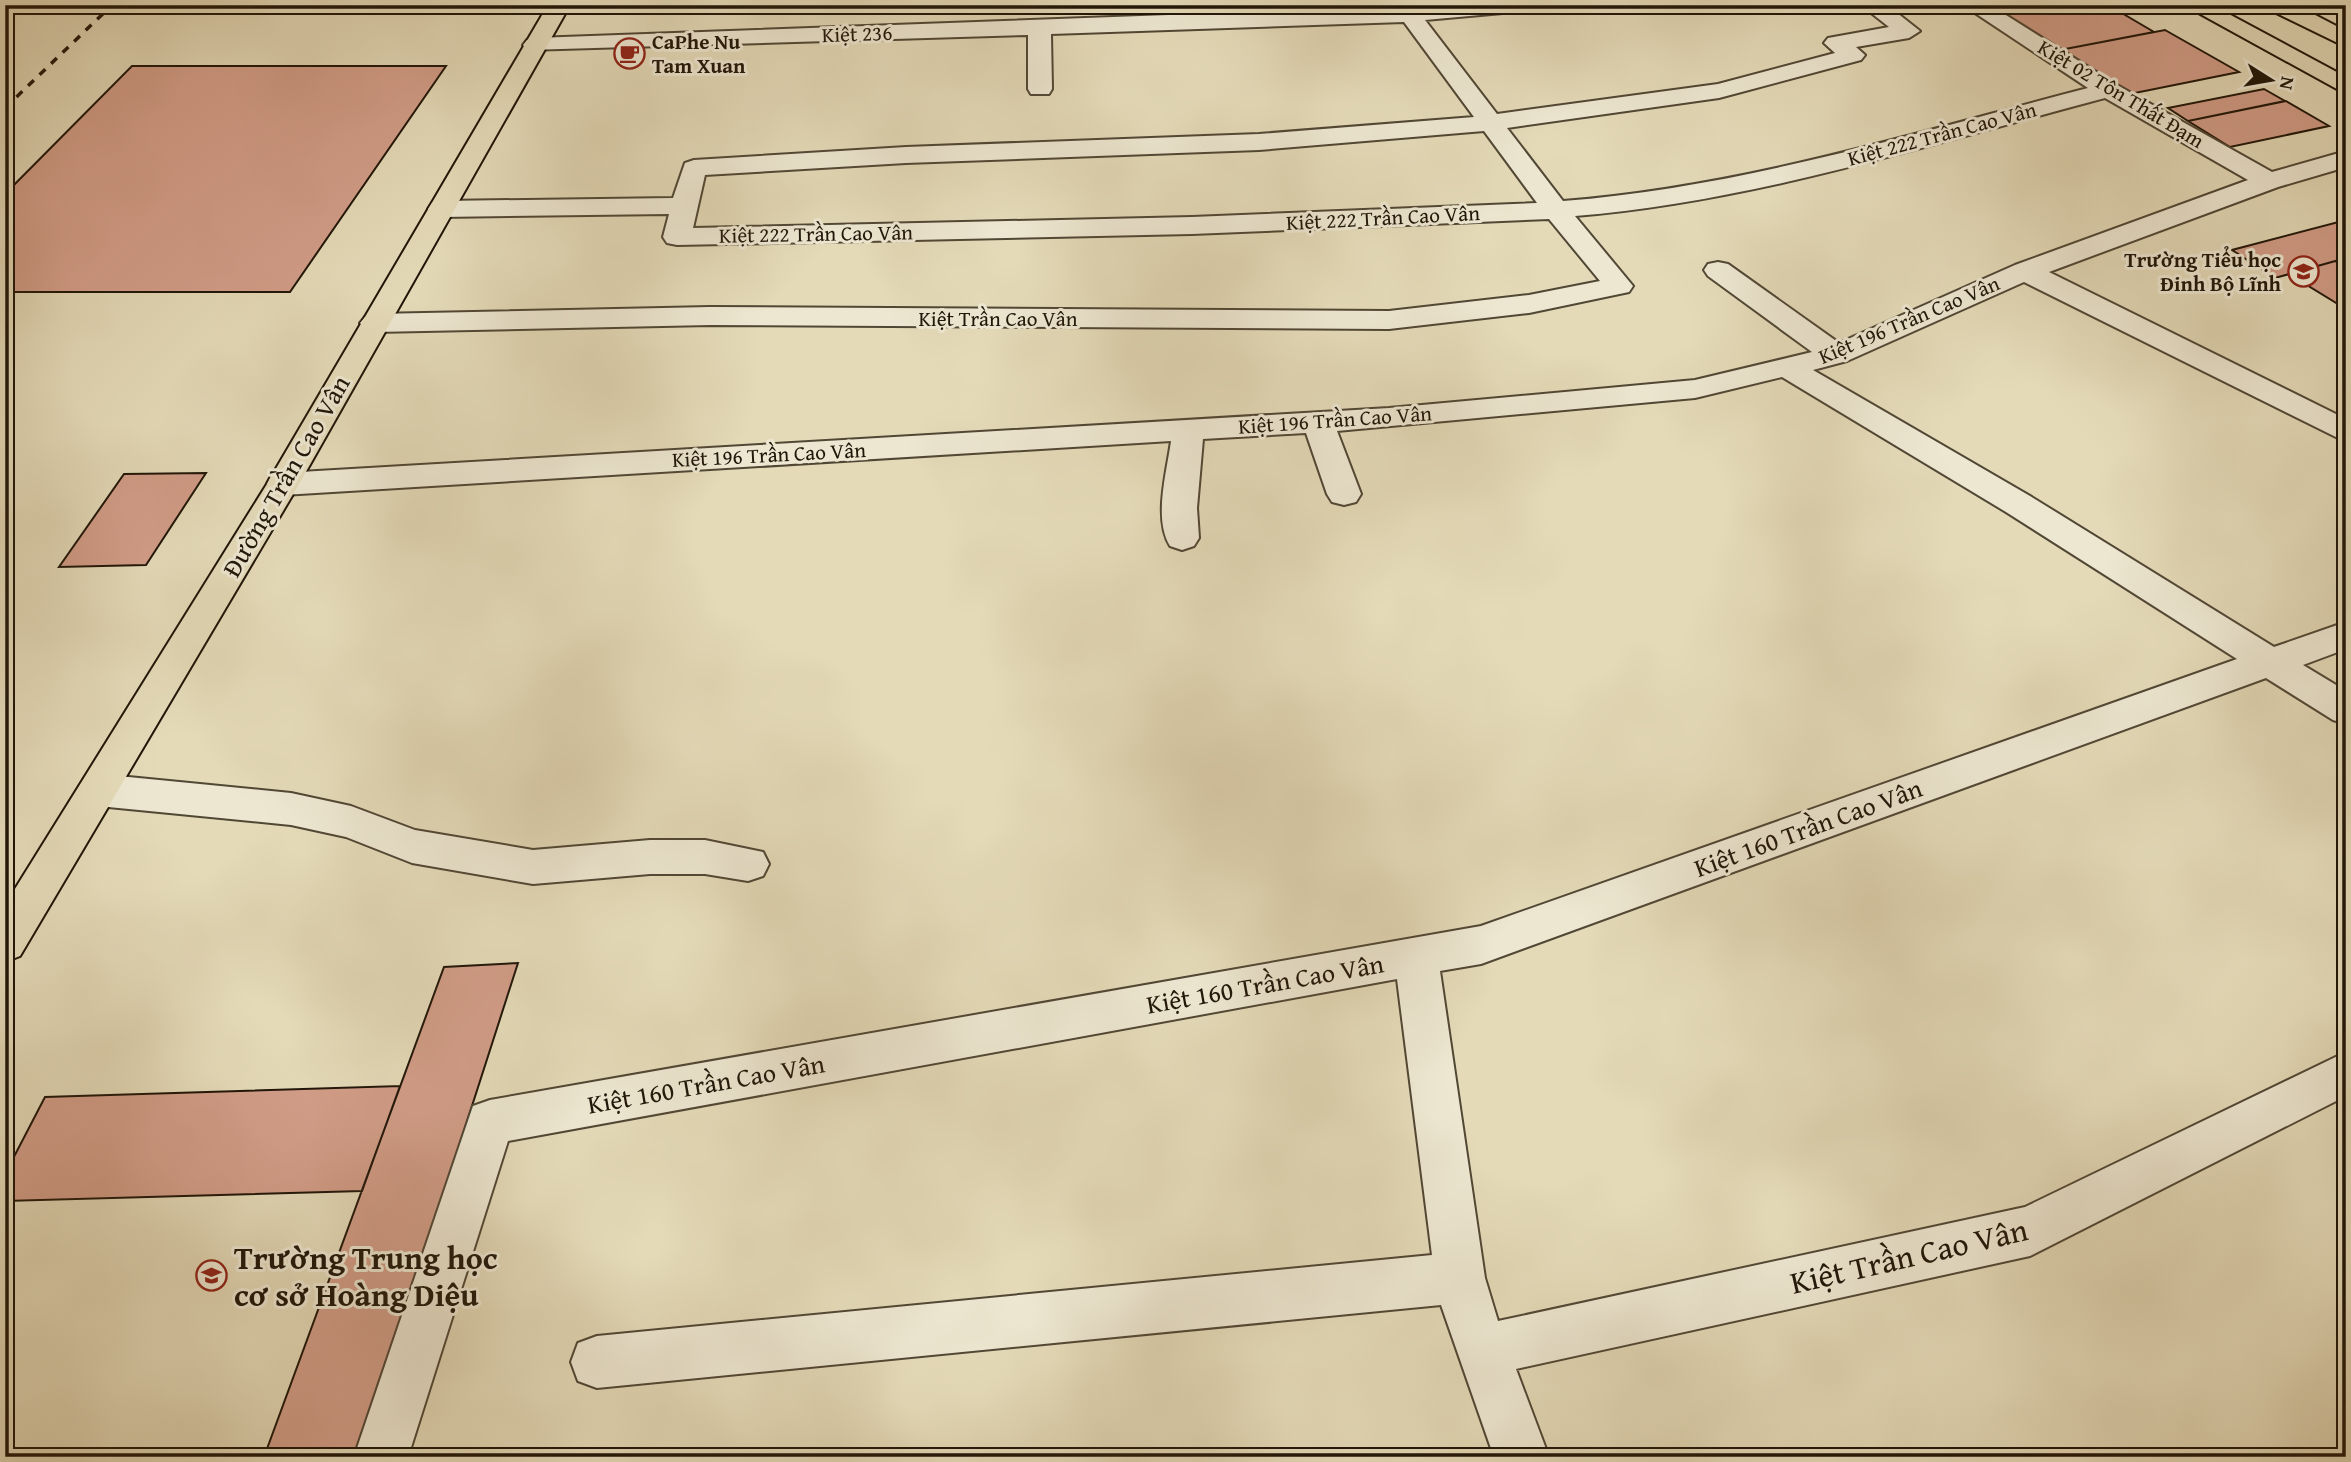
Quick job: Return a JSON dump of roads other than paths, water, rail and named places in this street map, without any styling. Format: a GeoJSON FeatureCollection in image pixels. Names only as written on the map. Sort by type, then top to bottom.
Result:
{"type":"FeatureCollection","features":[{"type":"Feature","properties":{"kind":"main road","name":"Đường Trần Cao Vân"},"geometry":{"type":"LineString","coordinates":[[5,943],[283,484],[559,5]]}},
{"type":"Feature","properties":{"kind":"main road"},"geometry":{"type":"LineString","coordinates":[[2195,5],[2346,87]]}},
{"type":"Feature","properties":{"kind":"main road"},"geometry":{"type":"LineString","coordinates":[[2278,5],[2346,40]]}},
{"type":"Feature","properties":{"kind":"street","name":"Kiệt 236"},"geometry":{"type":"LineString","coordinates":[[535,45],[1039,28],[1306,12],[1410,15],[1514,5]]}},
{"type":"Feature","properties":{"kind":"street","name":"Kiệt 222 Trần Cao Vân"},"geometry":{"type":"LineString","coordinates":[[1872,5],[1909,31],[1836,43],[1853,55],[1719,91],[1489,123],[1259,142],[906,155],[694,169],[677,237],[1172,226],[1555,209],[1630,203],[1826,165],[2108,90]]}},
{"type":"Feature","properties":{"kind":"street","name":"Kiệt 02 Tôn Thất Đạm"},"geometry":{"type":"LineString","coordinates":[[1974,5],[2108,90],[2269,181]]}},
{"type":"Feature","properties":{"kind":"street"},"geometry":{"type":"LineString","coordinates":[[1410,15],[1555,209]]}},
{"type":"Feature","properties":{"kind":"street"},"geometry":{"type":"LineString","coordinates":[[1039,28],[1040,89]]}},
{"type":"Feature","properties":{"kind":"street","name":"Kiệt 196 Trần Cao Vân"},"geometry":{"type":"LineString","coordinates":[[283,484],[1318,422],[1695,389],[1836,355],[2025,271],[2269,181],[2346,159]]}},
{"type":"Feature","properties":{"kind":"street","name":"Kiệt 222 Trần Cao Vân"},"geometry":{"type":"LineString","coordinates":[[441,209],[684,206]]}},
{"type":"Feature","properties":{"kind":"street","name":"Kiệt Trần Cao Vân"},"geometry":{"type":"LineString","coordinates":[[375,323],[710,316],[1390,320],[1530,304],[1619,286],[1555,209]]}},
{"type":"Feature","properties":{"kind":"street"},"geometry":{"type":"LineString","coordinates":[[1718,270],[1836,355]]}},
{"type":"Feature","properties":{"kind":"street"},"geometry":{"type":"LineString","coordinates":[[2025,271],[2346,432]]}},
{"type":"Feature","properties":{"kind":"street"},"geometry":{"type":"LineString","coordinates":[[1787,367],[2042,519],[2267,663],[2346,710]]}},
{"type":"Feature","properties":{"kind":"street"},"geometry":{"type":"LineString","coordinates":[[1318,422],[1344,494]]}},
{"type":"Feature","properties":{"kind":"street"},"geometry":{"type":"LineString","coordinates":[[1182,538],[1180,508],[1188,430]]}},
{"type":"Feature","properties":{"kind":"street","name":"Kiệt 160 Trần Cao Vân"},"geometry":{"type":"LineString","coordinates":[[381,1457],[490,1122],[1481,945],[2346,635]]}},
{"type":"Feature","properties":{"kind":"street"},"geometry":{"type":"LineString","coordinates":[[98,790],[290,809],[351,822],[412,846],[533,867],[650,857],[705,857],[748,864]]}},
{"type":"Feature","properties":{"kind":"street"},"geometry":{"type":"LineString","coordinates":[[1416,957],[1460,1278],[1467,1308],[1485,1350],[1522,1457]]}},
{"type":"Feature","properties":{"kind":"street","name":"Kiệt Trần Cao Vân"},"geometry":{"type":"LineString","coordinates":[[1485,1350],[2031,1231],[2346,1073]]}},
{"type":"Feature","properties":{"kind":"street"},"geometry":{"type":"LineString","coordinates":[[597,1362],[1460,1278]]}},
{"type":"Feature","properties":{"kind":"railway"},"geometry":{"type":"LineString","coordinates":[[5,108],[112,5]]}},
{"type":"Feature","properties":{"kind":"place","name":"CaPhe Nu Tam Xuan"},"geometry":{"type":"Point","coordinates":[629,54]}},
{"type":"Feature","properties":{"kind":"place","name":"Trường Tiểu học Đinh Bộ Lĩnh"},"geometry":{"type":"Point","coordinates":[2304,272]}},
{"type":"Feature","properties":{"kind":"place","name":"Trường Trung học cơ sở Hoàng Diệu"},"geometry":{"type":"Point","coordinates":[211,1276]}}]}
